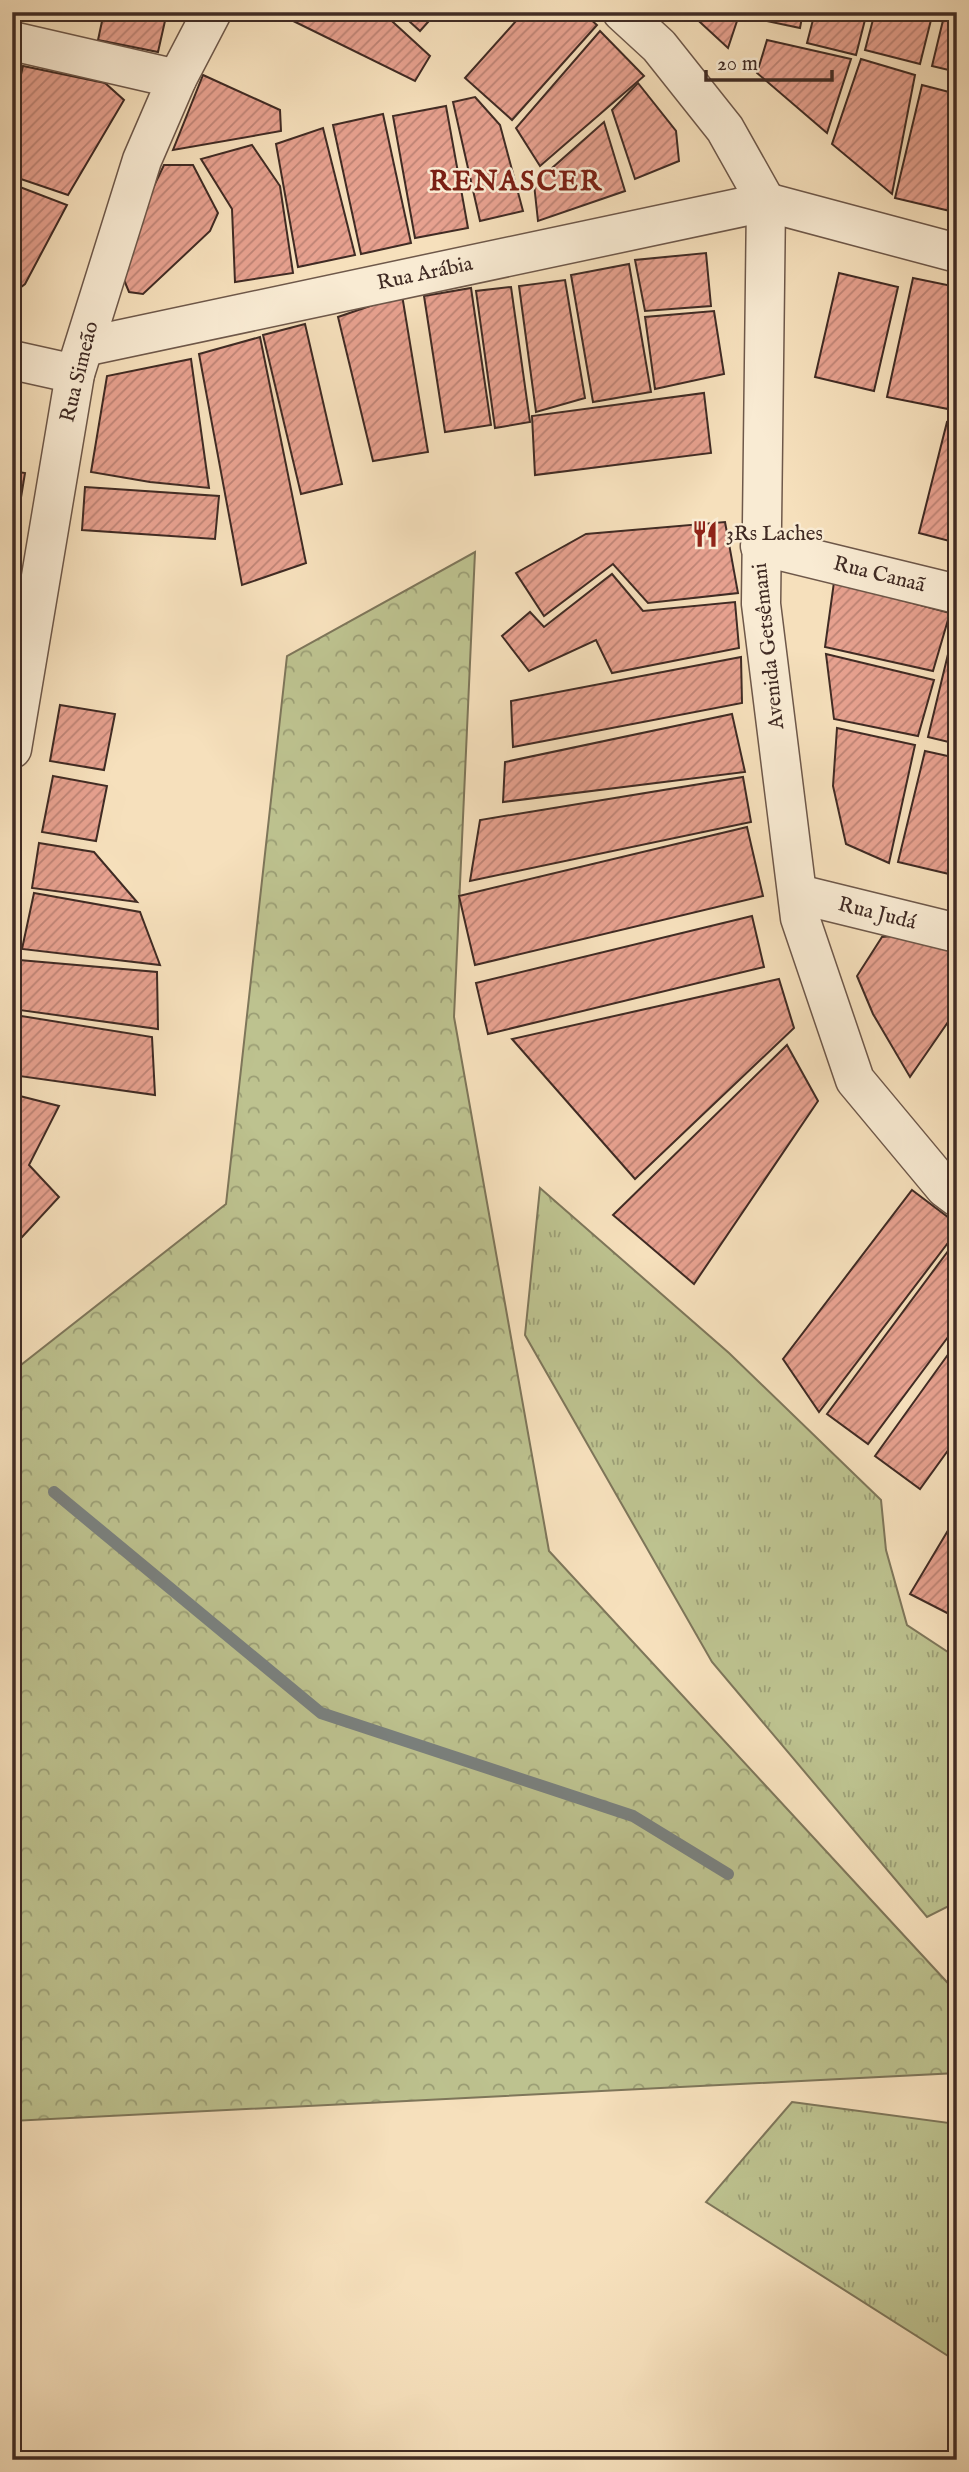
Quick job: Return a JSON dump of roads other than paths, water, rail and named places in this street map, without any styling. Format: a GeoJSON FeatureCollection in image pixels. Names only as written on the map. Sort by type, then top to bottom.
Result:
{"type":"FeatureCollection","features":[{"type":"Feature","properties":{"kind":"street","name":"Rua Simeão"},"geometry":{"type":"LineString","coordinates":[[12,749],[80,360],[142,160],[177,79],[212,12]]}},
{"type":"Feature","properties":{"kind":"street"},"geometry":{"type":"LineString","coordinates":[[622,12],[659,46],[725,129],[766,202],[957,253]]}},
{"type":"Feature","properties":{"kind":"street"},"geometry":{"type":"LineString","coordinates":[[12,41],[177,79]]}},
{"type":"Feature","properties":{"kind":"street","name":"Rua Arábia"},"geometry":{"type":"LineString","coordinates":[[80,360],[766,202]]}},
{"type":"Feature","properties":{"kind":"street","name":"Avenida Getsêmani"},"geometry":{"type":"LineString","coordinates":[[766,202],[761,604],[800,918],[855,1080],[945,1188],[957,1196]]}},
{"type":"Feature","properties":{"kind":"street"},"geometry":{"type":"LineString","coordinates":[[12,360],[80,360]]}},
{"type":"Feature","properties":{"kind":"street","name":"Rua Canaã"},"geometry":{"type":"LineString","coordinates":[[760,546],[957,594]]}},
{"type":"Feature","properties":{"kind":"street","name":"Rua Judá"},"geometry":{"type":"LineString","coordinates":[[798,894],[957,933]]}},
{"type":"Feature","properties":{"kind":"waterway"},"geometry":{"type":"LineString","coordinates":[[54,1492],[321,1713],[633,1816],[728,1874]]}},
{"type":"Feature","properties":{"kind":"place","name":"3Rs Laches"},"geometry":{"type":"Point","coordinates":[705,534]}},
{"type":"Feature","properties":{"kind":"district","name":"RENASCER"},"geometry":{"type":"Point","coordinates":[516,182]}}]}
